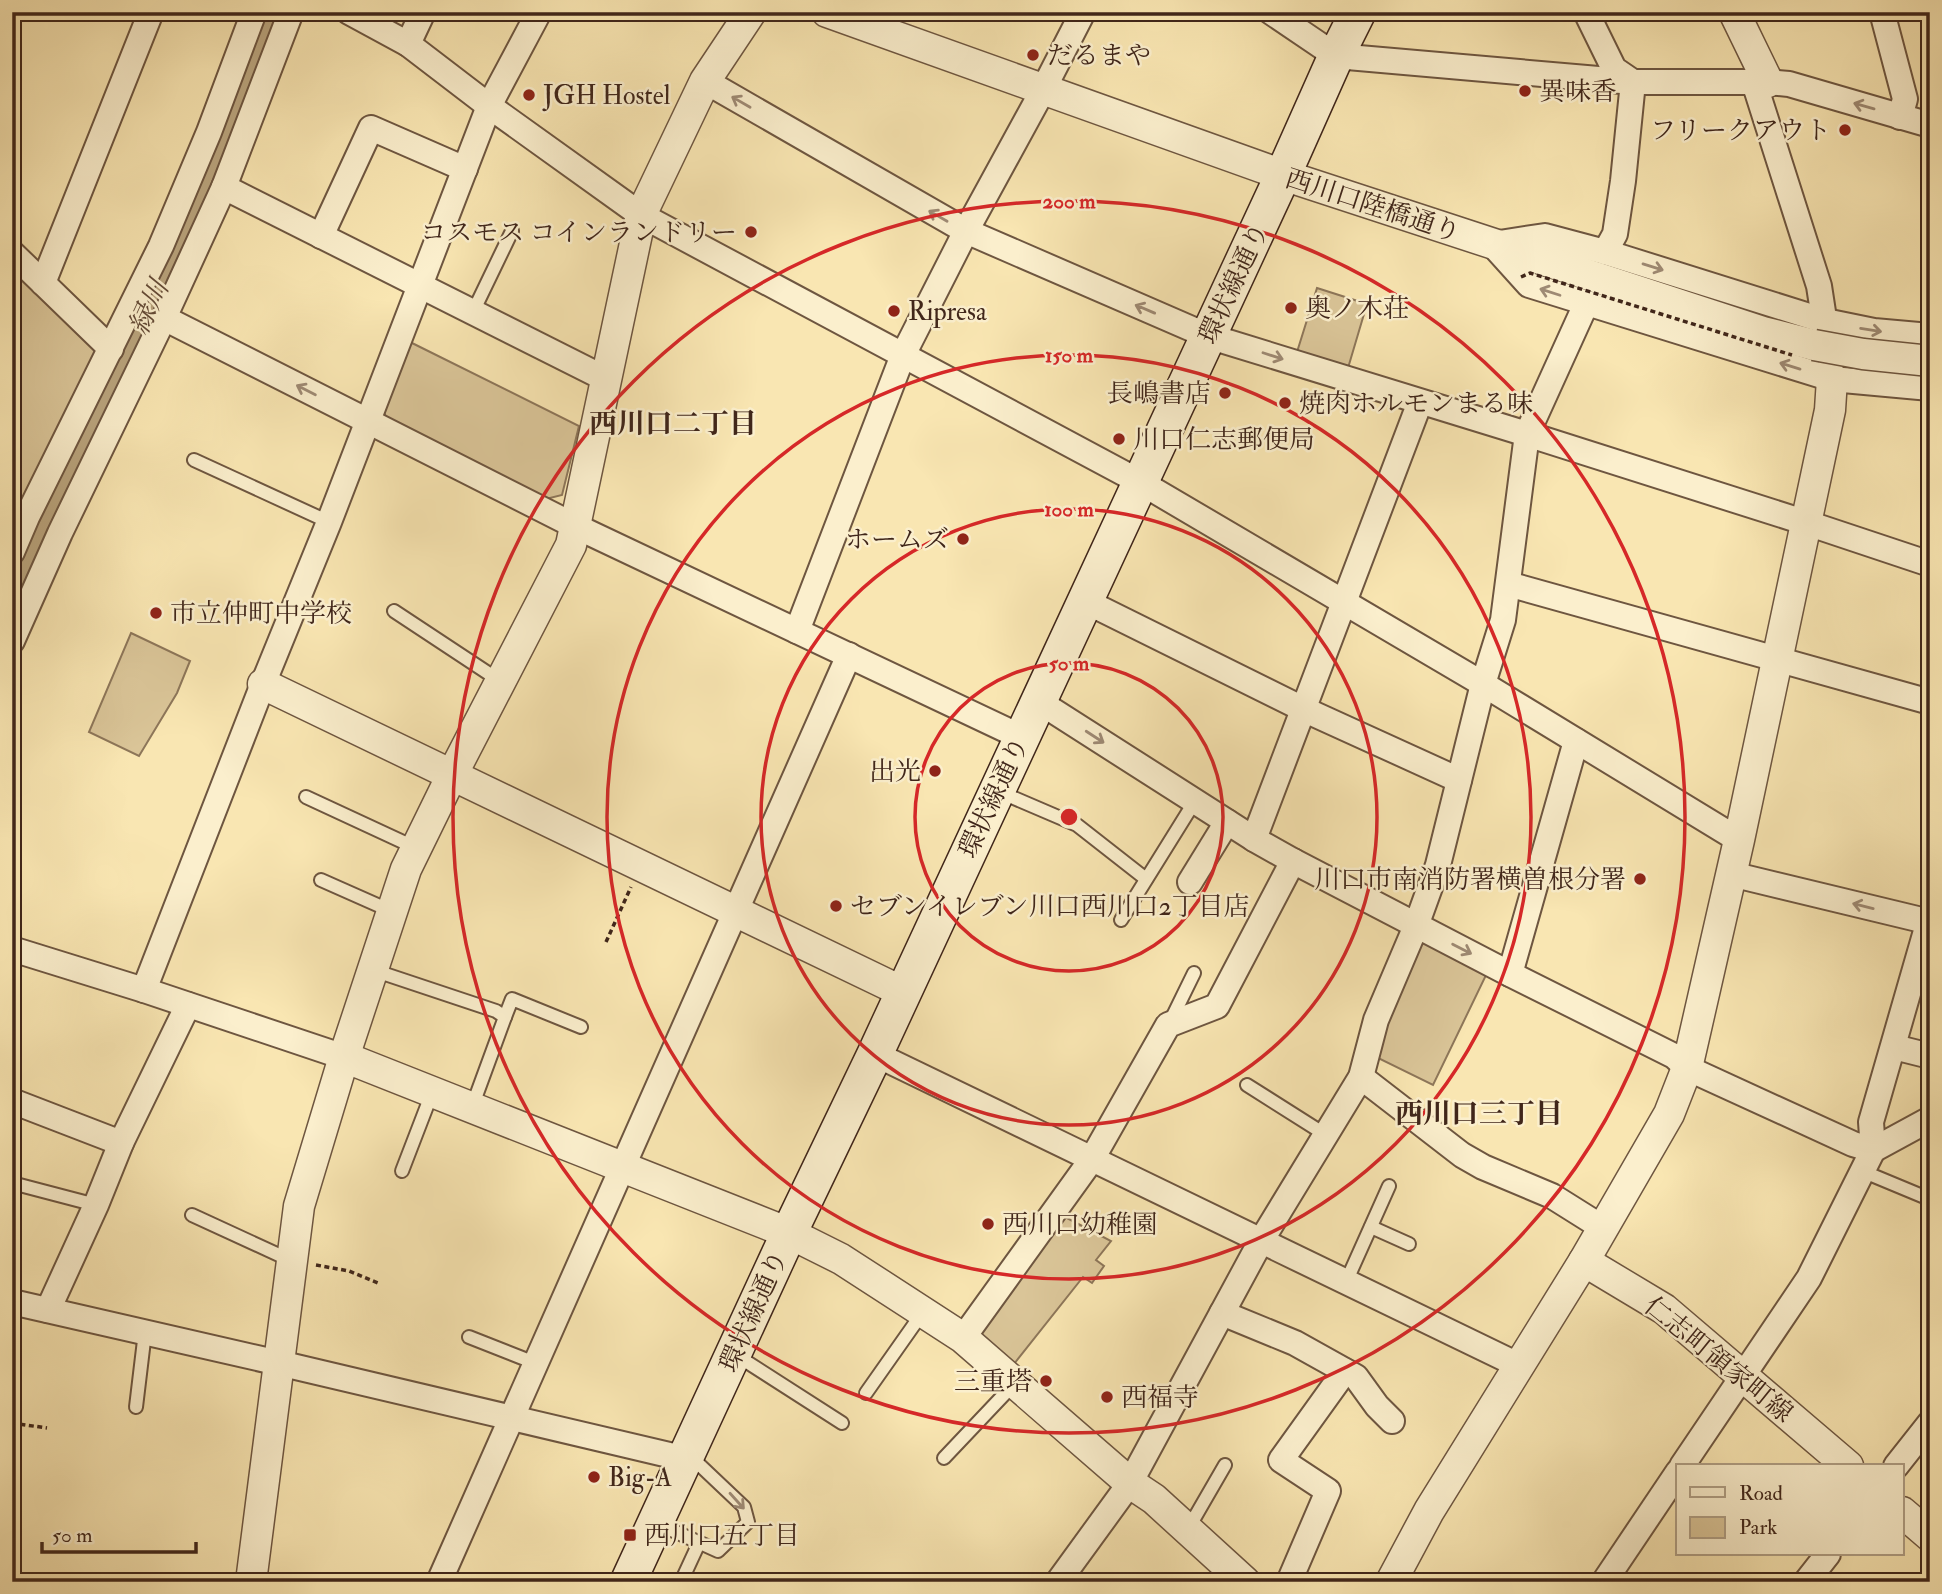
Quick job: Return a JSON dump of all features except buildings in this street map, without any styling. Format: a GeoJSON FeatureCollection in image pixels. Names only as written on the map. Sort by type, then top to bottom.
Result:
{"type":"FeatureCollection","features":[{"type":"Feature","properties":{"kind":"main road","name":"環状線通り"},"geometry":{"type":"LineString","coordinates":[[628,1582],[1358,12]]}},
{"type":"Feature","properties":{"kind":"street"},"geometry":{"type":"LineString","coordinates":[[43,283],[151,12]]}},
{"type":"Feature","properties":{"kind":"street"},"geometry":{"type":"LineString","coordinates":[[12,552],[161,246],[209,132],[254,12]]}},
{"type":"Feature","properties":{"kind":"street"},"geometry":{"type":"LineString","coordinates":[[12,641],[60,533],[224,187],[291,12]]}},
{"type":"Feature","properties":{"kind":"street"},"geometry":{"type":"LineString","coordinates":[[349,12],[408,44],[641,215],[1140,482],[1483,684],[1739,840]]}},
{"type":"Feature","properties":{"kind":"street"},"geometry":{"type":"LineString","coordinates":[[408,44],[423,12]]}},
{"type":"Feature","properties":{"kind":"street"},"geometry":{"type":"LineString","coordinates":[[145,990],[489,106],[539,12]]}},
{"type":"Feature","properties":{"kind":"street"},"geometry":{"type":"LineString","coordinates":[[251,1582],[299,1206],[344,1057],[406,869],[571,545],[641,215],[705,81],[751,12]]}},
{"type":"Feature","properties":{"kind":"street","name":"西川口陸橋通り"},"geometry":{"type":"LineString","coordinates":[[827,12],[1283,175],[1763,332],[1863,354],[1930,360]]}},
{"type":"Feature","properties":{"kind":"street"},"geometry":{"type":"LineString","coordinates":[[797,631],[903,355],[1083,12]]}},
{"type":"Feature","properties":{"kind":"street"},"geometry":{"type":"LineString","coordinates":[[1271,12],[1336,55],[1633,82],[1789,84],[1930,125]]}},
{"type":"Feature","properties":{"kind":"street"},"geometry":{"type":"LineString","coordinates":[[1586,12],[1614,69],[1633,82]]}},
{"type":"Feature","properties":{"kind":"street"},"geometry":{"type":"LineString","coordinates":[[1391,1582],[1429,1511],[1584,1261],[1669,1114],[1687,1068],[1739,840],[1830,410],[1832,379],[1813,341],[1819,286],[1761,82],[1734,12]]}},
{"type":"Feature","properties":{"kind":"street"},"geometry":{"type":"LineString","coordinates":[[1882,12],[1905,99],[1900,117]]}},
{"type":"Feature","properties":{"kind":"street"},"geometry":{"type":"LineString","coordinates":[[705,81],[966,231],[1208,335],[1930,564]]}},
{"type":"Feature","properties":{"kind":"street"},"geometry":{"type":"LineString","coordinates":[[1605,252],[1615,234],[1633,82]]}},
{"type":"Feature","properties":{"kind":"street"},"geometry":{"type":"LineString","coordinates":[[321,236],[371,128],[465,169]]}},
{"type":"Feature","properties":{"kind":"street"},"geometry":{"type":"LineString","coordinates":[[224,187],[606,379]]}},
{"type":"Feature","properties":{"kind":"street"},"geometry":{"type":"LineString","coordinates":[[1492,244],[1545,236],[1605,252],[1813,341],[1874,331],[1930,336]]}},
{"type":"Feature","properties":{"kind":"street"},"geometry":{"type":"LineString","coordinates":[[1492,244],[1529,285],[1586,304],[1832,379],[1930,388]]}},
{"type":"Feature","properties":{"kind":"street"},"geometry":{"type":"LineString","coordinates":[[12,253],[111,349]]}},
{"type":"Feature","properties":{"kind":"street"},"geometry":{"type":"LineString","coordinates":[[1058,1582],[1130,1483],[1261,1241],[1361,1077],[1376,1020],[1416,926],[1438,865],[1483,684],[1503,620],[1527,434],[1586,304]]}},
{"type":"Feature","properties":{"kind":"street"},"geometry":{"type":"LineString","coordinates":[[164,318],[575,526],[1021,737]]}},
{"type":"Feature","properties":{"kind":"street"},"geometry":{"type":"LineString","coordinates":[[1254,839],[1420,402]]}},
{"type":"Feature","properties":{"kind":"street"},"geometry":{"type":"LineString","coordinates":[[1508,584],[1930,702]]}},
{"type":"Feature","properties":{"kind":"street"},"geometry":{"type":"LineString","coordinates":[[1085,601],[1303,709],[1460,780]]}},
{"type":"Feature","properties":{"kind":"street"},"geometry":{"type":"LineString","coordinates":[[439,1582],[849,655]]}},
{"type":"Feature","properties":{"kind":"street"},"geometry":{"type":"LineString","coordinates":[[263,684],[903,992]]}},
{"type":"Feature","properties":{"kind":"street"},"geometry":{"type":"LineString","coordinates":[[1038,701],[1293,861],[1674,1056],[1687,1068],[1853,1144],[1868,1161]]}},
{"type":"Feature","properties":{"kind":"street"},"geometry":{"type":"LineString","coordinates":[[1510,974],[1576,741]]}},
{"type":"Feature","properties":{"kind":"street"},"geometry":{"type":"LineString","coordinates":[[1190,882],[1227,822]]}},
{"type":"Feature","properties":{"kind":"street"},"geometry":{"type":"LineString","coordinates":[[963,1338],[1092,1159],[1168,1025],[1217,1006],[1293,861]]}},
{"type":"Feature","properties":{"kind":"street"},"geometry":{"type":"LineString","coordinates":[[1683,1464],[1809,1278],[1868,1161],[1871,1122],[1929,921],[1731,874]]}},
{"type":"Feature","properties":{"kind":"street"},"geometry":{"type":"LineString","coordinates":[[12,949],[145,990],[344,1057],[789,1233],[841,1259],[963,1338],[1130,1483],[1154,1499],[1245,1582]]}},
{"type":"Feature","properties":{"kind":"street"},"geometry":{"type":"LineString","coordinates":[[48,1310],[121,1143],[188,1005]]}},
{"type":"Feature","properties":{"kind":"street"},"geometry":{"type":"LineString","coordinates":[[1894,1047],[1930,1056]]}},
{"type":"Feature","properties":{"kind":"street"},"geometry":{"type":"LineString","coordinates":[[875,1054],[1518,1365]]}},
{"type":"Feature","properties":{"kind":"street"},"geometry":{"type":"LineString","coordinates":[[1361,1077],[1462,1155],[1483,1167],[1552,1196],[1603,1228]]}},
{"type":"Feature","properties":{"kind":"street"},"geometry":{"type":"LineString","coordinates":[[12,1101],[121,1143]]}},
{"type":"Feature","properties":{"kind":"street"},"geometry":{"type":"LineString","coordinates":[[1868,1161],[1930,1119]]}},
{"type":"Feature","properties":{"kind":"street","name":"仁志町領家町線"},"geometry":{"type":"LineString","coordinates":[[1584,1261],[1664,1309],[1846,1464]]}},
{"type":"Feature","properties":{"kind":"street"},"geometry":{"type":"LineString","coordinates":[[12,1302],[687,1457]]}},
{"type":"Feature","properties":{"kind":"street"},"geometry":{"type":"LineString","coordinates":[[1222,1313],[1296,1343],[1356,1377],[1377,1406],[1392,1421]]}},
{"type":"Feature","properties":{"kind":"street"},"geometry":{"type":"LineString","coordinates":[[1289,1582],[1328,1491],[1281,1460],[1345,1371]]}},
{"type":"Feature","properties":{"kind":"street"},"geometry":{"type":"LineString","coordinates":[[1898,1464],[1930,1423]]}},
{"type":"Feature","properties":{"kind":"street"},"geometry":{"type":"LineString","coordinates":[[1604,1582],[1676,1475]]}},
{"type":"Feature","properties":{"kind":"street"},"geometry":{"type":"LineString","coordinates":[[1904,1514],[1930,1536]]}},
{"type":"Feature","properties":{"kind":"street"},"geometry":{"type":"LineString","coordinates":[[1806,1582],[1826,1556]]}},
{"type":"Feature","properties":{"kind":"lane"},"geometry":{"type":"LineString","coordinates":[[473,312],[512,231]]}},
{"type":"Feature","properties":{"kind":"lane"},"geometry":{"type":"LineString","coordinates":[[194,460],[329,522]]}},
{"type":"Feature","properties":{"kind":"lane"},"geometry":{"type":"LineString","coordinates":[[394,611],[500,681]]}},
{"type":"Feature","properties":{"kind":"lane"},"geometry":{"type":"LineString","coordinates":[[996,790],[1077,825],[1146,879]]}},
{"type":"Feature","properties":{"kind":"lane"},"geometry":{"type":"LineString","coordinates":[[306,797],[416,848]]}},
{"type":"Feature","properties":{"kind":"lane"},"geometry":{"type":"LineString","coordinates":[[1121,920],[1195,801]]}},
{"type":"Feature","properties":{"kind":"lane"},"geometry":{"type":"LineString","coordinates":[[321,880],[392,912]]}},
{"type":"Feature","properties":{"kind":"lane"},"geometry":{"type":"LineString","coordinates":[[373,970],[496,1011],[505,1017]]}},
{"type":"Feature","properties":{"kind":"lane"},"geometry":{"type":"LineString","coordinates":[[1168,1025],[1194,973]]}},
{"type":"Feature","properties":{"kind":"lane"},"geometry":{"type":"LineString","coordinates":[[472,1107],[512,999],[582,1027]]}},
{"type":"Feature","properties":{"kind":"lane"},"geometry":{"type":"LineString","coordinates":[[1247,1085],[1326,1135]]}},
{"type":"Feature","properties":{"kind":"lane"},"geometry":{"type":"LineString","coordinates":[[402,1171],[433,1092]]}},
{"type":"Feature","properties":{"kind":"lane"},"geometry":{"type":"LineString","coordinates":[[1868,1161],[1927,1198]]}},
{"type":"Feature","properties":{"kind":"lane"},"geometry":{"type":"LineString","coordinates":[[12,1183],[96,1205]]}},
{"type":"Feature","properties":{"kind":"lane"},"geometry":{"type":"LineString","coordinates":[[1346,1282],[1389,1186]]}},
{"type":"Feature","properties":{"kind":"lane"},"geometry":{"type":"LineString","coordinates":[[192,1215],[292,1261]]}},
{"type":"Feature","properties":{"kind":"lane"},"geometry":{"type":"LineString","coordinates":[[1371,1227],[1409,1244]]}},
{"type":"Feature","properties":{"kind":"lane"},"geometry":{"type":"LineString","coordinates":[[866,1393],[923,1312]]}},
{"type":"Feature","properties":{"kind":"lane"},"geometry":{"type":"LineString","coordinates":[[136,1407],[145,1332]]}},
{"type":"Feature","properties":{"kind":"lane"},"geometry":{"type":"LineString","coordinates":[[469,1336],[535,1363]]}},
{"type":"Feature","properties":{"kind":"lane"},"geometry":{"type":"LineString","coordinates":[[734,1353],[842,1423]]}},
{"type":"Feature","properties":{"kind":"lane"},"geometry":{"type":"LineString","coordinates":[[944,1458],[1015,1383]]}},
{"type":"Feature","properties":{"kind":"lane"},"geometry":{"type":"LineString","coordinates":[[656,1523],[718,1551],[748,1522],[744,1507],[687,1457]]}},
{"type":"Feature","properties":{"kind":"lane"},"geometry":{"type":"LineString","coordinates":[[1188,1530],[1225,1465]]}},
{"type":"Feature","properties":{"kind":"lane"},"geometry":{"type":"LineString","coordinates":[[681,1582],[699,1543]]}},
{"type":"Feature","properties":{"kind":"path"},"geometry":{"type":"LineString","coordinates":[[1521,277],[1530,273],[1774,351],[1813,341]]}},
{"type":"Feature","properties":{"kind":"path"},"geometry":{"type":"LineString","coordinates":[[606,942],[640,866]]}},
{"type":"Feature","properties":{"kind":"path"},"geometry":{"type":"LineString","coordinates":[[292,1261],[349,1271],[378,1283]]}},
{"type":"Feature","properties":{"kind":"path"},"geometry":{"type":"LineString","coordinates":[[12,1423],[47,1428]]}},
{"type":"Feature","properties":{"kind":"green space"},"geometry":{"type":"Polygon","coordinates":[[[12,270],[97,349],[12,525],[12,270]]]}},
{"type":"Feature","properties":{"kind":"green space"},"geometry":{"type":"Polygon","coordinates":[[[1317,288],[1367,304],[1348,368],[1297,352],[1317,288]]]}},
{"type":"Feature","properties":{"kind":"green space"},"geometry":{"type":"Polygon","coordinates":[[[410,342],[579,426],[562,495],[546,499],[386,417],[382,407],[410,342]]]}},
{"type":"Feature","properties":{"kind":"green space"},"geometry":{"type":"Polygon","coordinates":[[[131,633],[190,661],[177,693],[139,756],[89,732],[131,633]]]}},
{"type":"Feature","properties":{"kind":"green space"},"geometry":{"type":"Polygon","coordinates":[[[1434,942],[1488,971],[1433,1085],[1378,1058],[1385,1027],[1419,944],[1434,942]]]}},
{"type":"Feature","properties":{"kind":"green space"},"geometry":{"type":"Polygon","coordinates":[[[1065,1217],[1111,1241],[1096,1260],[1104,1266],[1092,1283],[1083,1277],[1014,1364],[979,1333],[1065,1217]]]}},
{"type":"Feature","properties":{"kind":"waterway","name":"緑川"},"geometry":{"type":"LineString","coordinates":[[12,597],[197,203],[272,12]]}},
{"type":"Feature","properties":{"kind":"place","name":"だるまや"},"geometry":{"type":"Point","coordinates":[1033,55]}},
{"type":"Feature","properties":{"kind":"place","name":"異味香"},"geometry":{"type":"Point","coordinates":[1525,91]}},
{"type":"Feature","properties":{"kind":"place","name":"JGH Hostel"},"geometry":{"type":"Point","coordinates":[529,95]}},
{"type":"Feature","properties":{"kind":"place","name":"フリークアウト"},"geometry":{"type":"Point","coordinates":[1845,130]}},
{"type":"Feature","properties":{"kind":"place","name":"コスモス コインランドリー"},"geometry":{"type":"Point","coordinates":[751,232]}},
{"type":"Feature","properties":{"kind":"place","name":"奥ノ木荘"},"geometry":{"type":"Point","coordinates":[1291,308]}},
{"type":"Feature","properties":{"kind":"place","name":"Ripresa"},"geometry":{"type":"Point","coordinates":[894,311]}},
{"type":"Feature","properties":{"kind":"place","name":"長嶋書店"},"geometry":{"type":"Point","coordinates":[1225,393]}},
{"type":"Feature","properties":{"kind":"place","name":"焼肉ホルモンまる味"},"geometry":{"type":"Point","coordinates":[1285,403]}},
{"type":"Feature","properties":{"kind":"place","name":"川口仁志郵便局"},"geometry":{"type":"Point","coordinates":[1119,439]}},
{"type":"Feature","properties":{"kind":"place","name":"ホームズ"},"geometry":{"type":"Point","coordinates":[963,539]}},
{"type":"Feature","properties":{"kind":"place","name":"市立仲町中学校"},"geometry":{"type":"Point","coordinates":[156,613]}},
{"type":"Feature","properties":{"kind":"place","name":"出光"},"geometry":{"type":"Point","coordinates":[935,771]}},
{"type":"Feature","properties":{"kind":"place","name":"川口市南消防署横曽根分署"},"geometry":{"type":"Point","coordinates":[1640,879]}},
{"type":"Feature","properties":{"kind":"place","name":"セブンイレブン川口西川口2丁目店"},"geometry":{"type":"Point","coordinates":[836,906]}},
{"type":"Feature","properties":{"kind":"place","name":"西川口幼稚園"},"geometry":{"type":"Point","coordinates":[988,1224]}},
{"type":"Feature","properties":{"kind":"place","name":"三重塔"},"geometry":{"type":"Point","coordinates":[1046,1381]}},
{"type":"Feature","properties":{"kind":"place","name":"西福寺"},"geometry":{"type":"Point","coordinates":[1107,1397]}},
{"type":"Feature","properties":{"kind":"place","name":"Big-A"},"geometry":{"type":"Point","coordinates":[594,1477]}},
{"type":"Feature","properties":{"kind":"place","name":"西川口五丁目"},"geometry":{"type":"Point","coordinates":[630,1535]}},
{"type":"Feature","properties":{"kind":"district","name":"西川口二丁目"},"geometry":{"type":"Point","coordinates":[673,423]}},
{"type":"Feature","properties":{"kind":"district","name":"西川口三丁目"},"geometry":{"type":"Point","coordinates":[1479,1113]}}]}
